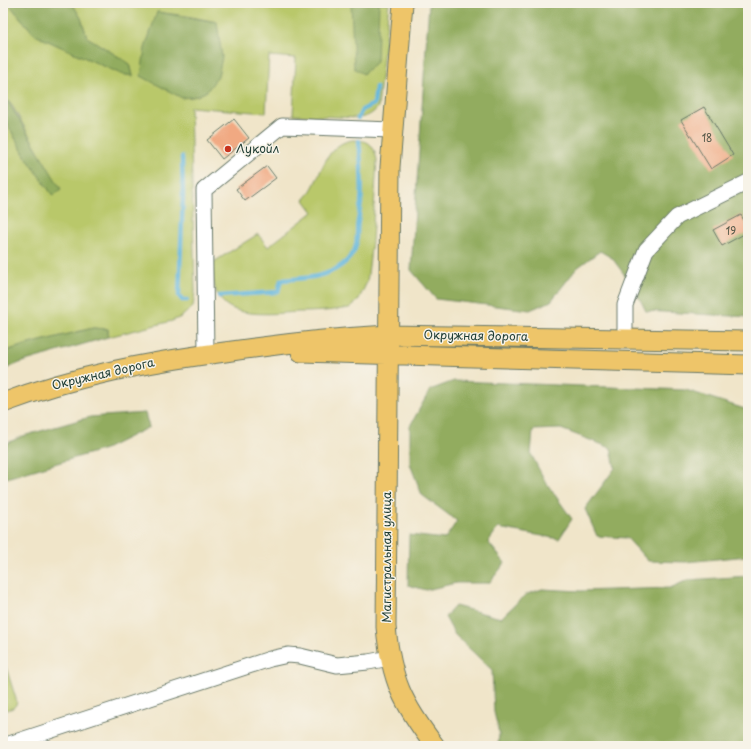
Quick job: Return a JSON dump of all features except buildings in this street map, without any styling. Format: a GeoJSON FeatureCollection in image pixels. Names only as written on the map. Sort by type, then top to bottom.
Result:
{"type":"FeatureCollection","features":[{"type":"Feature","properties":{"kind":"main road","name":"Магистральная улица"},"geometry":{"type":"LineString","coordinates":[[403,3],[390,167],[386,627],[390,658],[398,688],[413,716],[435,746]]}},
{"type":"Feature","properties":{"kind":"main road","name":"Окружная дорога"},"geometry":{"type":"LineString","coordinates":[[3,403],[62,383],[157,362],[261,347],[388,334],[748,341]]}},
{"type":"Feature","properties":{"kind":"main road","name":"Окружная дорога"},"geometry":{"type":"LineString","coordinates":[[206,354],[266,351],[748,365]]}},
{"type":"Feature","properties":{"kind":"street"},"geometry":{"type":"LineString","coordinates":[[206,354],[204,190],[282,126],[392,130]]}},
{"type":"Feature","properties":{"kind":"street"},"geometry":{"type":"LineString","coordinates":[[625,339],[625,305],[646,250],[677,217],[748,182]]}},
{"type":"Feature","properties":{"kind":"street"},"geometry":{"type":"LineString","coordinates":[[3,746],[288,655],[300,656],[337,665],[390,658]]}},
{"type":"Feature","properties":{"kind":"green space"},"geometry":{"type":"Polygon","coordinates":[[[3,3],[8,3],[35,35],[121,74],[133,76],[130,64],[87,37],[81,18],[72,3],[389,3],[378,107],[370,115],[358,118],[293,115],[296,58],[269,56],[266,113],[190,107],[195,292],[193,307],[181,317],[172,321],[108,337],[108,329],[93,328],[3,352],[3,116],[24,154],[53,195],[60,189],[13,107],[6,98],[3,101],[3,3]],[[157,12],[188,98],[197,96],[207,91],[217,22],[157,12]]]}},
{"type":"Feature","properties":{"kind":"green space"},"geometry":{"type":"Polygon","coordinates":[[[8,3],[72,3],[81,18],[87,37],[130,64],[133,76],[121,74],[35,35],[8,3]]]}},
{"type":"Feature","properties":{"kind":"green space"},"geometry":{"type":"Polygon","coordinates":[[[351,3],[379,3],[377,61],[363,74],[354,68],[351,3]]]}},
{"type":"Feature","properties":{"kind":"green space"},"geometry":{"type":"Polygon","coordinates":[[[429,3],[748,3],[748,317],[646,311],[633,286],[612,258],[600,251],[577,268],[551,301],[530,310],[436,299],[411,270],[429,3]]]}},
{"type":"Feature","properties":{"kind":"green space"},"geometry":{"type":"Polygon","coordinates":[[[157,12],[217,22],[222,57],[218,76],[207,91],[197,96],[182,98],[141,76],[145,48],[157,12]]]}},
{"type":"Feature","properties":{"kind":"green space"},"geometry":{"type":"Polygon","coordinates":[[[6,98],[61,189],[53,196],[24,154],[3,116],[3,101],[6,98]]]}},
{"type":"Feature","properties":{"kind":"green space"},"geometry":{"type":"Polygon","coordinates":[[[352,140],[363,141],[372,146],[377,160],[372,241],[367,282],[358,301],[349,308],[343,309],[280,313],[247,313],[229,307],[222,301],[217,293],[214,284],[212,263],[258,234],[268,247],[313,212],[304,200],[315,183],[328,156],[342,143],[352,140]]]}},
{"type":"Feature","properties":{"kind":"green space"},"geometry":{"type":"Polygon","coordinates":[[[93,328],[108,329],[108,337],[22,362],[3,370],[3,352],[93,328]]]}},
{"type":"Feature","properties":{"kind":"green space"},"geometry":{"type":"Polygon","coordinates":[[[454,381],[686,390],[748,410],[748,556],[686,562],[648,561],[627,538],[597,536],[585,509],[615,468],[611,448],[561,429],[533,430],[531,454],[545,481],[572,519],[559,539],[498,528],[488,542],[505,563],[489,583],[456,583],[426,590],[408,585],[409,535],[445,539],[457,521],[422,495],[410,464],[410,426],[430,390],[454,381]]]}},
{"type":"Feature","properties":{"kind":"green space"},"geometry":{"type":"Polygon","coordinates":[[[145,413],[149,427],[105,449],[3,479],[3,445],[23,436],[90,417],[145,413]]]}},
{"type":"Feature","properties":{"kind":"green space"},"geometry":{"type":"Polygon","coordinates":[[[748,576],[748,746],[498,746],[499,733],[494,712],[492,670],[455,635],[445,617],[455,606],[501,618],[525,595],[542,589],[580,591],[670,588],[688,580],[748,576]]]}},
{"type":"Feature","properties":{"kind":"green space"},"geometry":{"type":"Polygon","coordinates":[[[3,658],[17,702],[14,707],[3,711],[3,658]]]}},
{"type":"Feature","properties":{"kind":"waterway"},"geometry":{"type":"LineString","coordinates":[[358,118],[362,110],[374,104],[376,87]]}},
{"type":"Feature","properties":{"kind":"waterway"},"geometry":{"type":"LineString","coordinates":[[219,296],[278,292],[281,280],[305,278],[328,273],[335,270],[349,258],[356,247],[357,225],[362,195],[359,141]]}},
{"type":"Feature","properties":{"kind":"waterway"},"geometry":{"type":"LineString","coordinates":[[182,157],[183,195],[179,296],[182,300],[187,300]]}},
{"type":"Feature","properties":{"kind":"place","name":"Лукойл"},"geometry":{"type":"Point","coordinates":[228,149]}}]}
